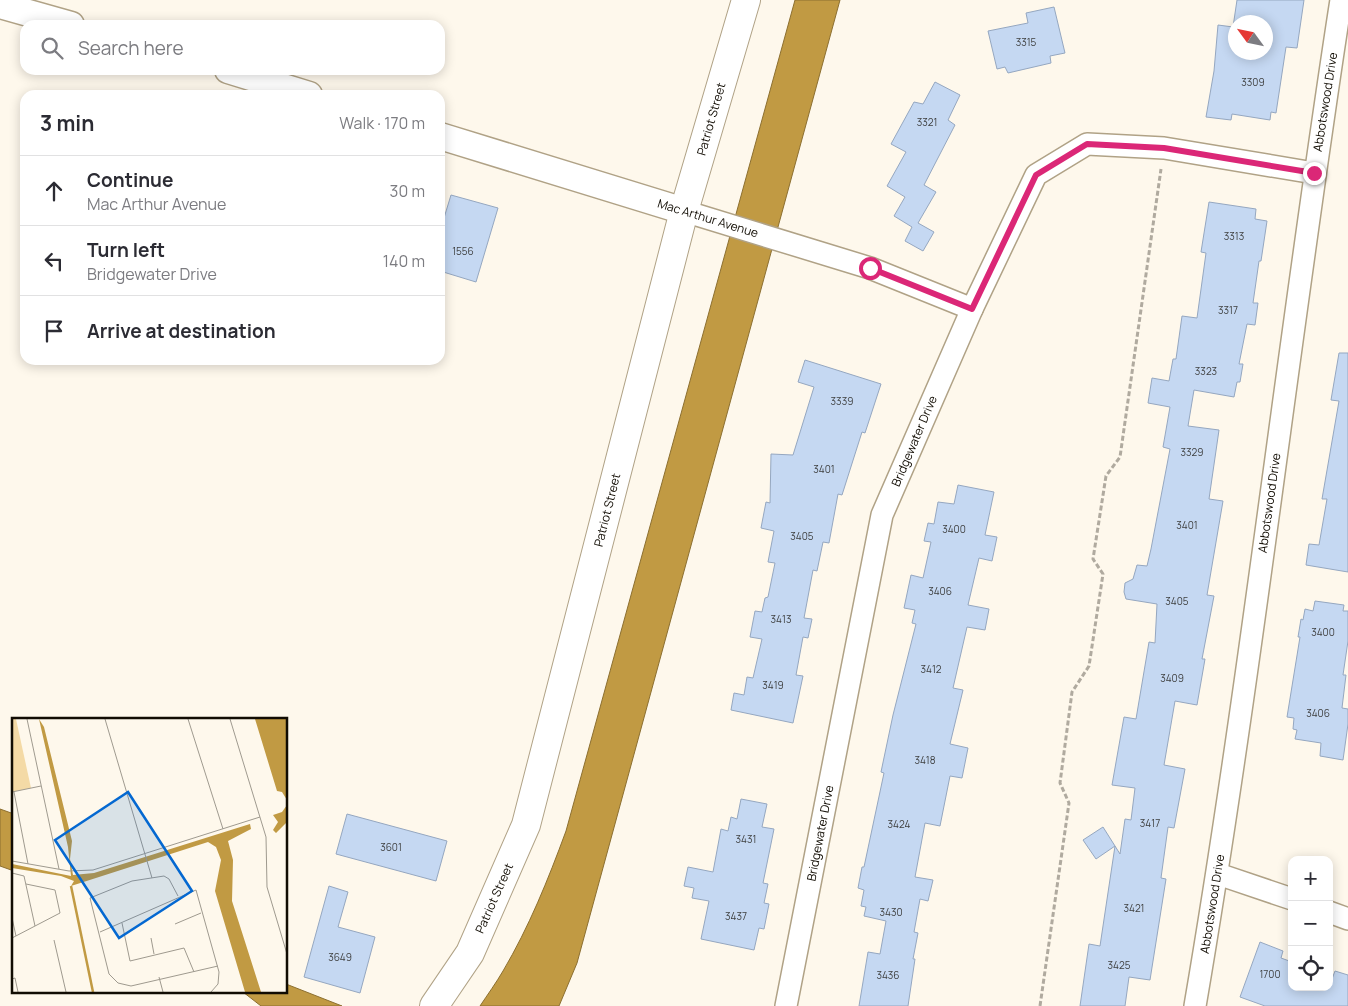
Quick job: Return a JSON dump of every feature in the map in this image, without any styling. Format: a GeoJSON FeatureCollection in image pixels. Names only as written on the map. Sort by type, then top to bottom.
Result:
{"type":"FeatureCollection","features":[{"type":"Feature","properties":{"kind":"main road","name":"Patriot Street"},"geometry":{"type":"LineString","coordinates":[[434,1006],[470,953],[526,825],[684,211],[746,0]]}},
{"type":"Feature","properties":{"kind":"street","name":"Abbotswood Drive"},"geometry":{"type":"LineString","coordinates":[[1196,1006],[1218,874],[1314,173],[1341,0]]}},
{"type":"Feature","properties":{"kind":"street"},"geometry":{"type":"LineString","coordinates":[[0,5],[53,20]]}},
{"type":"Feature","properties":{"kind":"street"},"geometry":{"type":"LineString","coordinates":[[244,75],[293,90]]}},
{"type":"Feature","properties":{"kind":"street","name":"Mac Arthur Avenue"},"geometry":{"type":"LineString","coordinates":[[445,138],[870,268],[972,309]]}},
{"type":"Feature","properties":{"kind":"street","name":"Bridgewater Drive"},"geometry":{"type":"LineString","coordinates":[[786,1006],[882,515],[972,309],[1036,175],[1087,144],[1164,148],[1314,173]]}},
{"type":"Feature","properties":{"kind":"street"},"geometry":{"type":"LineString","coordinates":[[1218,874],[1288,899]]}},
{"type":"Feature","properties":{"kind":"street"},"geometry":{"type":"LineString","coordinates":[[1333,913],[1348,919]]}},
{"type":"Feature","properties":{"kind":"path"},"geometry":{"type":"LineString","coordinates":[[1040,1006],[1068,803],[1060,783],[1072,692],[1089,666],[1103,574],[1093,559],[1106,476],[1120,457],[1164,148]]}},
{"type":"Feature","properties":{"kind":"shaded area"},"geometry":{"type":"Polygon","coordinates":[[[795,0],[840,0],[577,963],[559,1006],[480,1006],[500,975],[530,920],[566,831],[795,0]]]}},
{"type":"Feature","properties":{"kind":"shaded area"},"geometry":{"type":"Polygon","coordinates":[[[0,809],[12,813],[12,870],[0,866],[0,809]]]}},
{"type":"Feature","properties":{"kind":"shaded area"},"geometry":{"type":"Polygon","coordinates":[[[288,985],[342,1006],[261,1006],[246,994],[288,994],[288,985]]]}},
{"type":"Feature","properties":{"kind":"building"},"geometry":{"type":"Polygon","coordinates":[[[1237,0],[1304,0],[1297,48],[1286,47],[1276,113],[1271,112],[1270,120],[1232,114],[1231,120],[1206,117],[1214,71],[1218,25],[1228,26],[1228,60],[1273,60],[1273,15],[1235,15],[1237,0]]]}},
{"type":"Feature","properties":{"kind":"building"},"geometry":{"type":"Polygon","coordinates":[[[1054,7],[1065,53],[1050,56],[1051,63],[1008,73],[1005,67],[997,69],[988,31],[1028,23],[1026,13],[1054,7]]]}},
{"type":"Feature","properties":{"kind":"building"},"geometry":{"type":"Polygon","coordinates":[[[935,82],[960,95],[948,120],[955,125],[924,185],[936,192],[918,223],[934,232],[923,251],[905,241],[912,227],[894,216],[905,197],[887,186],[906,152],[891,144],[914,102],[923,104],[935,82]]]}},
{"type":"Feature","properties":{"kind":"building"},"geometry":{"type":"Polygon","coordinates":[[[451,195],[498,208],[476,282],[445,273],[445,215],[451,195]]]}},
{"type":"Feature","properties":{"kind":"building"},"geometry":{"type":"Polygon","coordinates":[[[1209,202],[1256,209],[1255,219],[1267,221],[1253,303],[1258,303],[1255,325],[1247,324],[1239,364],[1243,364],[1240,382],[1237,382],[1234,397],[1194,390],[1188,426],[1219,430],[1209,499],[1223,501],[1207,595],[1214,596],[1202,659],[1205,659],[1197,705],[1175,701],[1164,765],[1185,769],[1174,828],[1168,827],[1161,878],[1166,879],[1150,980],[1129,977],[1125,1006],[1080,1006],[1089,944],[1100,946],[1115,846],[1120,854],[1125,819],[1131,820],[1135,788],[1112,785],[1124,717],[1136,719],[1149,642],[1155,643],[1157,604],[1126,599],[1124,592],[1125,583],[1133,579],[1137,565],[1147,566],[1170,449],[1163,447],[1170,407],[1148,403],[1152,378],[1169,381],[1173,359],[1176,359],[1182,316],[1197,318],[1206,253],[1201,252],[1209,202]]]}},
{"type":"Feature","properties":{"kind":"building"},"geometry":{"type":"Polygon","coordinates":[[[1339,353],[1348,353],[1348,572],[1306,565],[1309,544],[1319,545],[1327,499],[1322,499],[1339,401],[1331,400],[1339,353]]]}},
{"type":"Feature","properties":{"kind":"building"},"geometry":{"type":"Polygon","coordinates":[[[805,360],[881,384],[865,433],[862,432],[842,495],[838,494],[829,543],[823,542],[817,571],[813,570],[804,618],[812,619],[808,638],[803,637],[796,675],[803,676],[793,723],[731,710],[734,693],[744,695],[747,677],[753,678],[762,639],[750,637],[755,611],[762,612],[765,598],[768,597],[775,563],[768,562],[774,531],[761,528],[766,502],[770,503],[771,454],[793,455],[814,387],[798,382],[805,360]]]}},
{"type":"Feature","properties":{"kind":"building"},"geometry":{"type":"Polygon","coordinates":[[[958,485],[994,492],[985,535],[997,537],[992,561],[979,558],[968,605],[989,609],[985,630],[967,627],[953,688],[963,690],[950,744],[968,748],[962,778],[950,776],[940,826],[925,823],[915,877],[933,880],[928,901],[920,899],[914,932],[918,933],[908,1006],[859,1006],[868,952],[880,954],[886,921],[864,916],[866,907],[861,906],[864,890],[858,888],[884,773],[881,772],[893,715],[916,624],[912,623],[915,610],[904,608],[911,575],[923,578],[931,542],[924,541],[928,523],[934,524],[938,502],[954,504],[958,485]]]}},
{"type":"Feature","properties":{"kind":"building"},"geometry":{"type":"Polygon","coordinates":[[[1315,601],[1344,605],[1343,611],[1348,611],[1348,641],[1343,675],[1346,675],[1342,708],[1348,709],[1348,724],[1343,760],[1320,756],[1321,743],[1295,739],[1297,730],[1293,729],[1294,718],[1287,717],[1300,637],[1298,637],[1301,619],[1303,620],[1305,609],[1313,611],[1315,601]]]}},
{"type":"Feature","properties":{"kind":"building"},"geometry":{"type":"Polygon","coordinates":[[[741,799],[767,804],[762,827],[774,829],[763,883],[768,884],[764,903],[769,904],[764,929],[759,928],[754,950],[701,939],[709,901],[692,898],[694,888],[684,886],[688,867],[713,872],[721,829],[728,831],[731,817],[737,819],[741,799]]]}},
{"type":"Feature","properties":{"kind":"building"},"geometry":{"type":"Polygon","coordinates":[[[347,814],[447,841],[436,881],[336,854],[347,814]]]}},
{"type":"Feature","properties":{"kind":"building"},"geometry":{"type":"Polygon","coordinates":[[[1103,827],[1115,846],[1096,859],[1083,840],[1103,827]]]}},
{"type":"Feature","properties":{"kind":"building"},"geometry":{"type":"Polygon","coordinates":[[[329,886],[348,892],[338,927],[375,937],[360,993],[304,977],[329,886]]]}},
{"type":"Feature","properties":{"kind":"building"},"geometry":{"type":"Polygon","coordinates":[[[1260,942],[1283,951],[1281,958],[1288,961],[1288,991],[1333,991],[1335,971],[1348,975],[1348,1006],[1265,1006],[1240,997],[1260,942]]]}},
{"type":"Feature","properties":{"kind":"route"},"geometry":{"type":"LineString","coordinates":[[870,268],[972,309],[1036,175],[1087,144],[1164,148],[1314,173]]}}]}
